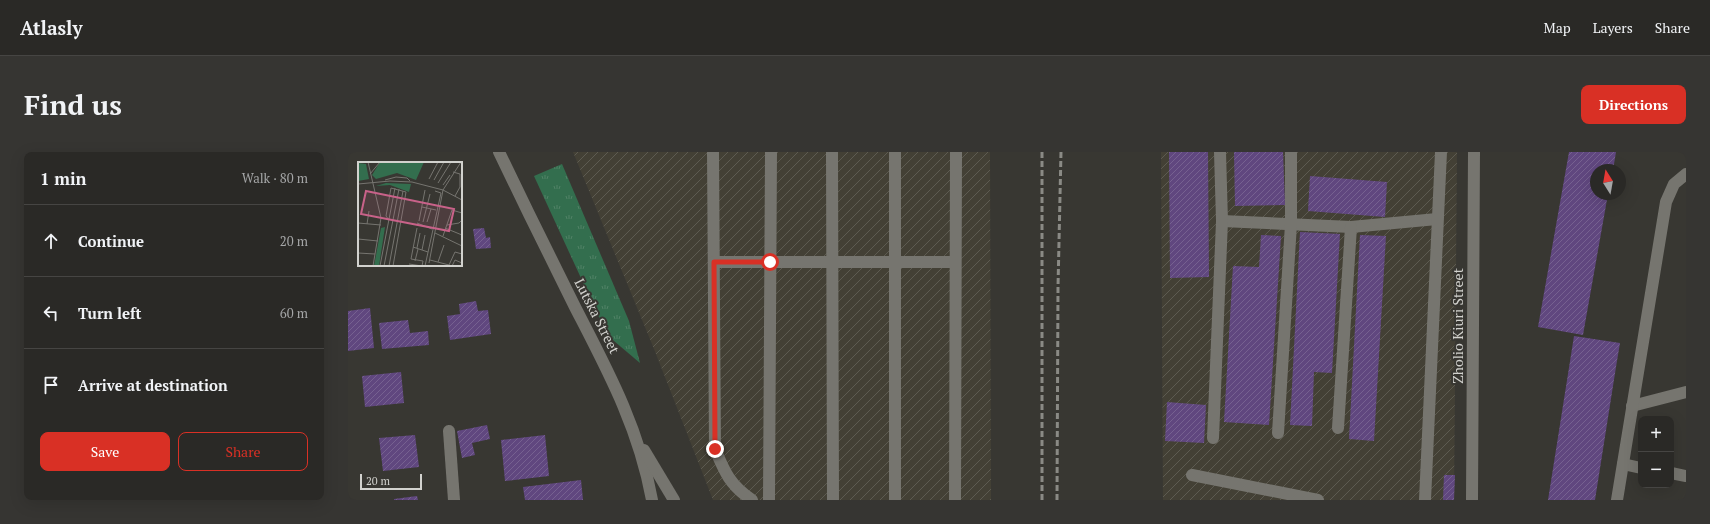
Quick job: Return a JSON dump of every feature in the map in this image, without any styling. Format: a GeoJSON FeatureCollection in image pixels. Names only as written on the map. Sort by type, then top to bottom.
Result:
{"type":"FeatureCollection","features":[{"type":"Feature","properties":{"kind":"street","name":"Lutska Street"},"geometry":{"type":"LineString","coordinates":[[499,152],[528,213],[617,388],[637,439],[652,500]]}},
{"type":"Feature","properties":{"kind":"street"},"geometry":{"type":"LineString","coordinates":[[713,152],[715,449],[726,475],[742,493],[752,500]]}},
{"type":"Feature","properties":{"kind":"street"},"geometry":{"type":"LineString","coordinates":[[769,500],[771,152]]}},
{"type":"Feature","properties":{"kind":"street"},"geometry":{"type":"LineString","coordinates":[[832,152],[833,500]]}},
{"type":"Feature","properties":{"kind":"street"},"geometry":{"type":"LineString","coordinates":[[895,152],[895,500]]}},
{"type":"Feature","properties":{"kind":"street"},"geometry":{"type":"LineString","coordinates":[[955,500],[956,152]]}},
{"type":"Feature","properties":{"kind":"street"},"geometry":{"type":"LineString","coordinates":[[1213,438],[1222,221],[1220,152]]}},
{"type":"Feature","properties":{"kind":"street"},"geometry":{"type":"LineString","coordinates":[[1278,433],[1290,224],[1291,152]]}},
{"type":"Feature","properties":{"kind":"street"},"geometry":{"type":"LineString","coordinates":[[1425,500],[1441,152]]}},
{"type":"Feature","properties":{"kind":"street","name":"Zholio Kiuri Street"},"geometry":{"type":"LineString","coordinates":[[1472,500],[1474,152]]}},
{"type":"Feature","properties":{"kind":"street"},"geometry":{"type":"LineString","coordinates":[[1617,500],[1666,202],[1674,184],[1686,174]]}},
{"type":"Feature","properties":{"kind":"street"},"geometry":{"type":"LineString","coordinates":[[1222,221],[1351,227],[1437,219]]}},
{"type":"Feature","properties":{"kind":"street"},"geometry":{"type":"LineString","coordinates":[[1338,428],[1351,227]]}},
{"type":"Feature","properties":{"kind":"street"},"geometry":{"type":"LineString","coordinates":[[714,262],[955,262]]}},
{"type":"Feature","properties":{"kind":"street"},"geometry":{"type":"LineString","coordinates":[[1632,406],[1686,392]]}},
{"type":"Feature","properties":{"kind":"street"},"geometry":{"type":"LineString","coordinates":[[448,431],[454,500]]}},
{"type":"Feature","properties":{"kind":"street"},"geometry":{"type":"LineString","coordinates":[[637,439],[674,500]]}},
{"type":"Feature","properties":{"kind":"street"},"geometry":{"type":"LineString","coordinates":[[1623,464],[1638,467]]}},
{"type":"Feature","properties":{"kind":"street"},"geometry":{"type":"LineString","coordinates":[[1674,474],[1686,476]]}},
{"type":"Feature","properties":{"kind":"street"},"geometry":{"type":"LineString","coordinates":[[1192,475],[1318,500]]}},
{"type":"Feature","properties":{"kind":"shaded area"},"geometry":{"type":"Polygon","coordinates":[[[573,152],[990,152],[991,500],[713,500],[654,349],[573,152]]]}},
{"type":"Feature","properties":{"kind":"shaded area"},"geometry":{"type":"Polygon","coordinates":[[[1161,152],[1457,152],[1454,500],[1163,500],[1161,152]]]}},
{"type":"Feature","properties":{"kind":"green space"},"geometry":{"type":"Polygon","coordinates":[[[562,164],[629,321],[640,363],[614,341],[604,328],[534,176],[562,164]]]}},
{"type":"Feature","properties":{"kind":"building"},"geometry":{"type":"Polygon","coordinates":[[[1169,152],[1208,152],[1209,277],[1170,278],[1169,152]]]}},
{"type":"Feature","properties":{"kind":"building"},"geometry":{"type":"Polygon","coordinates":[[[1234,152],[1283,152],[1285,205],[1235,206],[1234,152]]]}},
{"type":"Feature","properties":{"kind":"building"},"geometry":{"type":"Polygon","coordinates":[[[1569,152],[1616,152],[1614,164],[1590,164],[1590,200],[1607,200],[1583,335],[1538,327],[1569,152]]]}},
{"type":"Feature","properties":{"kind":"building"},"geometry":{"type":"Polygon","coordinates":[[[1310,176],[1387,182],[1385,217],[1308,211],[1310,176]]]}},
{"type":"Feature","properties":{"kind":"building"},"geometry":{"type":"Polygon","coordinates":[[[484,228],[486,238],[490,237],[491,248],[476,249],[473,229],[484,228]]]}},
{"type":"Feature","properties":{"kind":"building"},"geometry":{"type":"Polygon","coordinates":[[[1300,232],[1340,234],[1332,373],[1314,372],[1312,426],[1290,425],[1300,232]]]}},
{"type":"Feature","properties":{"kind":"building"},"geometry":{"type":"Polygon","coordinates":[[[1261,235],[1281,236],[1269,425],[1224,422],[1233,266],[1259,267],[1261,235]]]}},
{"type":"Feature","properties":{"kind":"building"},"geometry":{"type":"Polygon","coordinates":[[[1360,235],[1386,236],[1374,441],[1349,439],[1360,235]]]}},
{"type":"Feature","properties":{"kind":"building"},"geometry":{"type":"Polygon","coordinates":[[[476,301],[478,311],[488,310],[491,334],[450,340],[447,316],[460,314],[459,304],[476,301]]]}},
{"type":"Feature","properties":{"kind":"building"},"geometry":{"type":"Polygon","coordinates":[[[370,308],[374,348],[348,351],[348,311],[370,308]]]}},
{"type":"Feature","properties":{"kind":"building"},"geometry":{"type":"Polygon","coordinates":[[[408,320],[410,333],[428,331],[429,345],[382,349],[379,323],[408,320]]]}},
{"type":"Feature","properties":{"kind":"building"},"geometry":{"type":"Polygon","coordinates":[[[1574,336],[1620,343],[1595,500],[1548,500],[1574,336]]]}},
{"type":"Feature","properties":{"kind":"building"},"geometry":{"type":"Polygon","coordinates":[[[401,372],[404,403],[365,407],[362,376],[401,372]]]}},
{"type":"Feature","properties":{"kind":"building"},"geometry":{"type":"Polygon","coordinates":[[[1167,402],[1206,405],[1204,443],[1165,441],[1167,402]]]}},
{"type":"Feature","properties":{"kind":"building"},"geometry":{"type":"Polygon","coordinates":[[[487,425],[490,439],[472,443],[475,455],[462,458],[457,431],[487,425]]]}},
{"type":"Feature","properties":{"kind":"building"},"geometry":{"type":"Polygon","coordinates":[[[415,435],[419,467],[383,471],[379,438],[415,435]]]}},
{"type":"Feature","properties":{"kind":"building"},"geometry":{"type":"Polygon","coordinates":[[[545,435],[549,476],[505,481],[501,440],[545,435]]]}},
{"type":"Feature","properties":{"kind":"building"},"geometry":{"type":"Polygon","coordinates":[[[1444,475],[1455,475],[1454,500],[1443,500],[1444,475]]]}},
{"type":"Feature","properties":{"kind":"building"},"geometry":{"type":"Polygon","coordinates":[[[581,480],[583,500],[525,500],[523,487],[581,480]]]}},
{"type":"Feature","properties":{"kind":"building"},"geometry":{"type":"Polygon","coordinates":[[[417,496],[418,500],[394,500],[394,499],[417,496]]]}},
{"type":"Feature","properties":{"kind":"railway"},"geometry":{"type":"LineString","coordinates":[[1042,152],[1042,500]]}},
{"type":"Feature","properties":{"kind":"railway"},"geometry":{"type":"LineString","coordinates":[[1057,500],[1058,287],[1061,152]]}},
{"type":"Feature","properties":{"kind":"route"},"geometry":{"type":"LineString","coordinates":[[715,449],[714,262],[770,262]]}}]}
